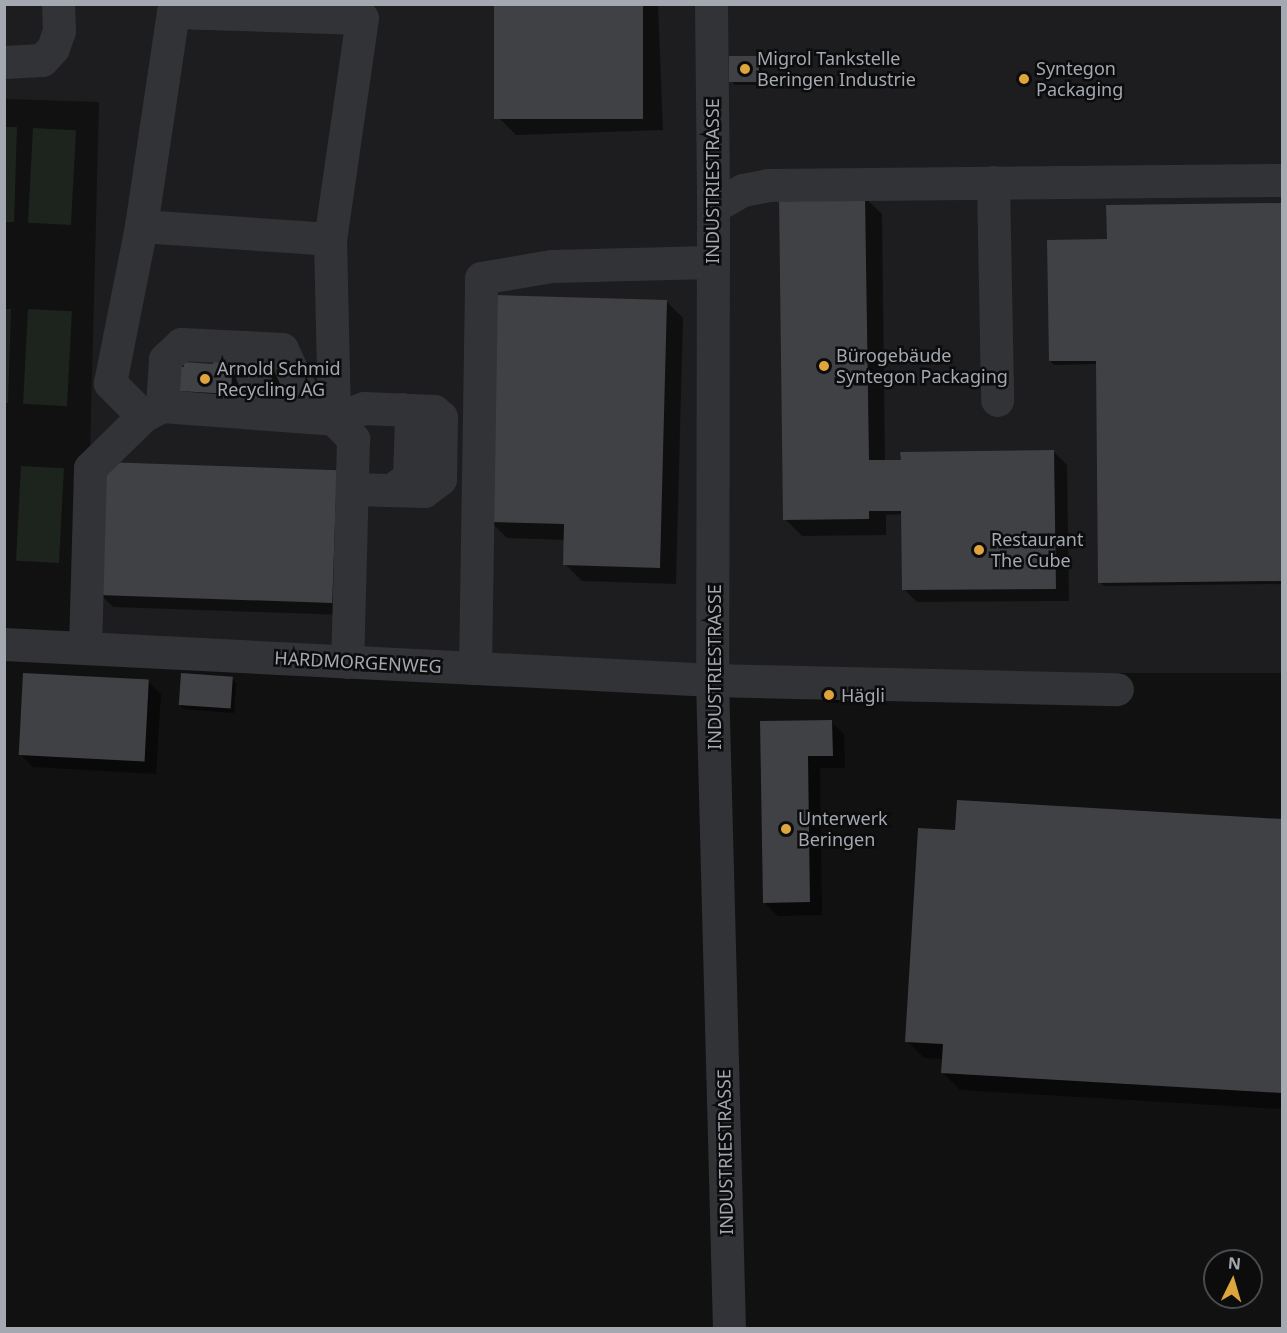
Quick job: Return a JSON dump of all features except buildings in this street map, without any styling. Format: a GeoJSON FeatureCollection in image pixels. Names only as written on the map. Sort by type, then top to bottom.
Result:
{"type":"FeatureCollection","features":[{"type":"Feature","properties":{"kind":"street"},"geometry":{"type":"LineString","coordinates":[[4,62],[42,60],[53,48],[59,31],[58,4]]}},
{"type":"Feature","properties":{"kind":"street","name":"INDUSTRIESTRASSE"},"geometry":{"type":"LineString","coordinates":[[711,4],[712,680],[729,1329]]}},
{"type":"Feature","properties":{"kind":"street"},"geometry":{"type":"LineString","coordinates":[[301,416],[330,239],[362,18],[173,12],[141,226],[110,383],[153,411],[301,416],[364,408],[434,411],[441,417],[440,479],[424,491],[352,489]]}},
{"type":"Feature","properties":{"kind":"street"},"geometry":{"type":"LineString","coordinates":[[713,207],[743,190],[768,185],[1282,180]]}},
{"type":"Feature","properties":{"kind":"street"},"geometry":{"type":"LineString","coordinates":[[993,182],[997,400]]}},
{"type":"Feature","properties":{"kind":"street"},"geometry":{"type":"LineString","coordinates":[[141,226],[330,239]]}},
{"type":"Feature","properties":{"kind":"street"},"geometry":{"type":"LineString","coordinates":[[475,668],[481,278],[551,266],[711,262]]}},
{"type":"Feature","properties":{"kind":"street"},"geometry":{"type":"LineString","coordinates":[[85,648],[90,468],[153,411],[165,359],[182,344],[282,349],[301,416]]}},
{"type":"Feature","properties":{"kind":"street"},"geometry":{"type":"LineString","coordinates":[[251,347],[301,416],[353,439],[347,662]]}},
{"type":"Feature","properties":{"kind":"street","name":"HARDMORGENWEG"},"geometry":{"type":"LineString","coordinates":[[4,644],[712,680],[1117,689]]}},
{"type":"Feature","properties":{"kind":"shaded area"},"geometry":{"type":"Polygon","coordinates":[[[5,5],[709,5],[712,680],[85,648],[99,102],[5,99],[5,5]]]}},
{"type":"Feature","properties":{"kind":"shaded area","name":"Syntegon Packaging"},"geometry":{"type":"Polygon","coordinates":[[[727,5],[1282,5],[1282,673],[727,673],[727,5]]]}},
{"type":"Feature","properties":{"kind":"shaded area"},"geometry":{"type":"Polygon","coordinates":[[[5,127],[17,127],[14,222],[5,222],[5,127]]]}},
{"type":"Feature","properties":{"kind":"shaded area"},"geometry":{"type":"Polygon","coordinates":[[[33,128],[76,130],[71,225],[28,223],[33,128]]]}},
{"type":"Feature","properties":{"kind":"shaded area"},"geometry":{"type":"Polygon","coordinates":[[[5,309],[11,309],[8,403],[4,403],[5,309]]]}},
{"type":"Feature","properties":{"kind":"shaded area"},"geometry":{"type":"Polygon","coordinates":[[[28,309],[72,311],[67,406],[23,404],[28,309]]]}},
{"type":"Feature","properties":{"kind":"shaded area"},"geometry":{"type":"Polygon","coordinates":[[[21,466],[64,468],[59,563],[16,561],[21,466]]]}},
{"type":"Feature","properties":{"kind":"place","name":"Migrol Tankstelle Beringen Industrie"},"geometry":{"type":"Point","coordinates":[745,69]}},
{"type":"Feature","properties":{"kind":"place","name":"Syntegon Packaging"},"geometry":{"type":"Point","coordinates":[1024,79]}},
{"type":"Feature","properties":{"kind":"place","name":"Bürogebäude Syntegon Packaging"},"geometry":{"type":"Point","coordinates":[824,366]}},
{"type":"Feature","properties":{"kind":"place","name":"Arnold Schmid Recycling AG"},"geometry":{"type":"Point","coordinates":[205,379]}},
{"type":"Feature","properties":{"kind":"place","name":"Restaurant The Cube"},"geometry":{"type":"Point","coordinates":[979,550]}},
{"type":"Feature","properties":{"kind":"place","name":"Hägli"},"geometry":{"type":"Point","coordinates":[829,695]}},
{"type":"Feature","properties":{"kind":"place","name":"Unterwerk Beringen"},"geometry":{"type":"Point","coordinates":[786,829]}}]}
